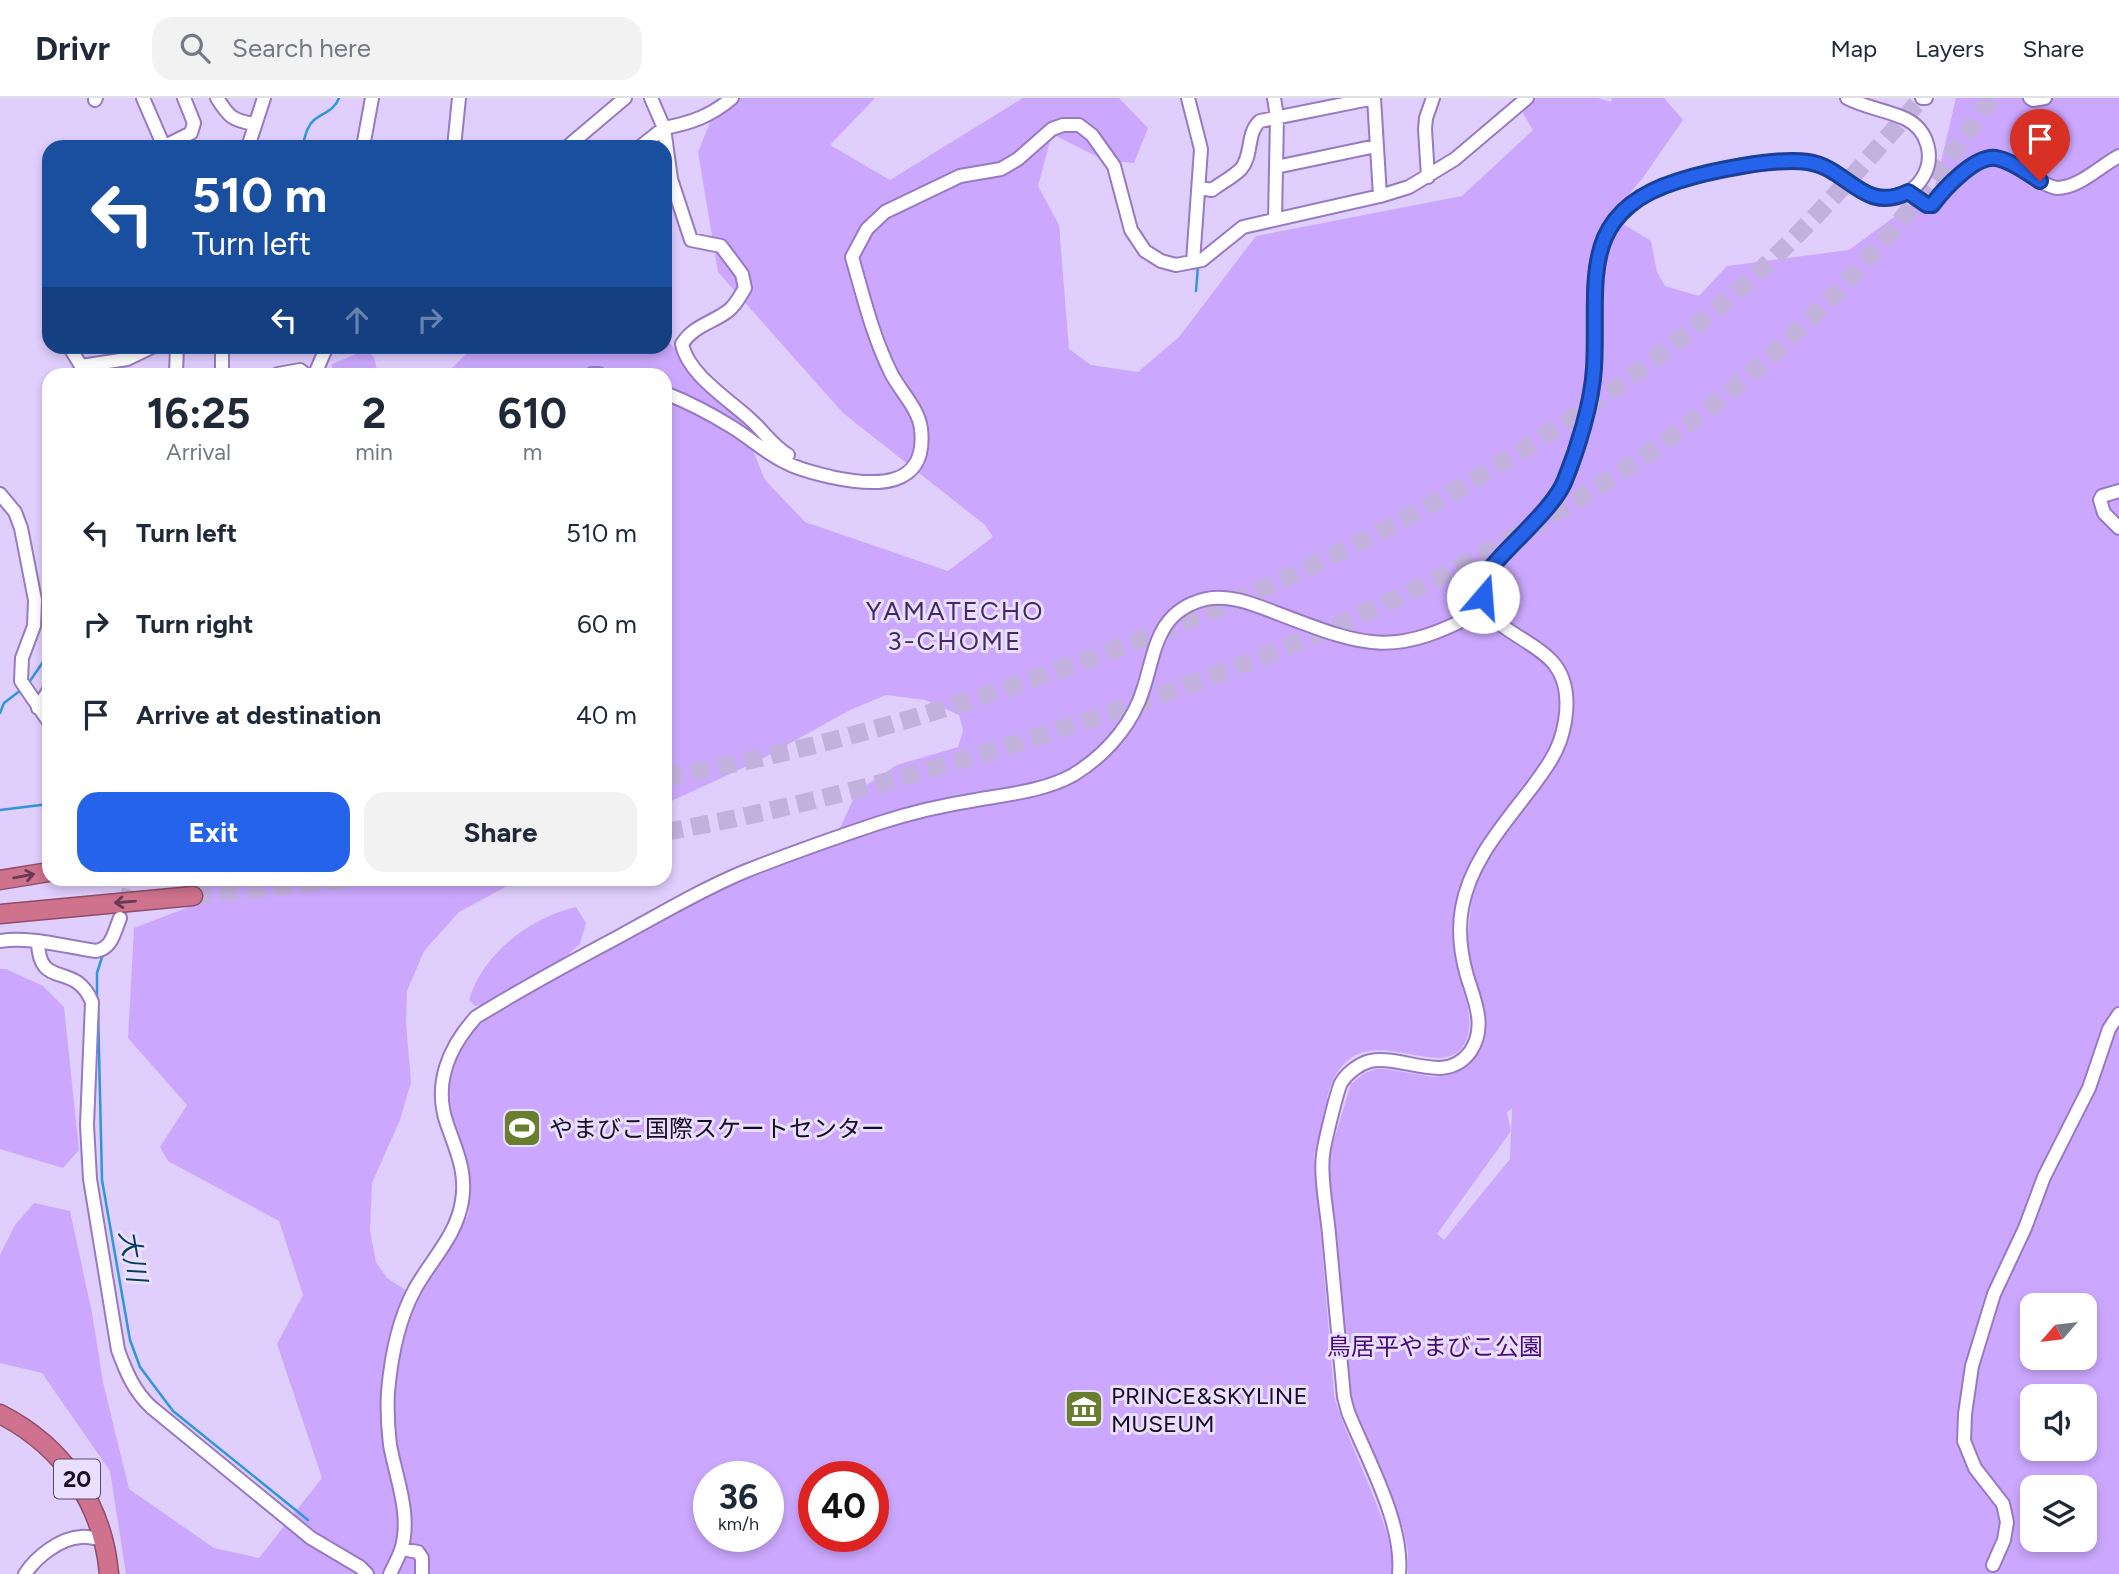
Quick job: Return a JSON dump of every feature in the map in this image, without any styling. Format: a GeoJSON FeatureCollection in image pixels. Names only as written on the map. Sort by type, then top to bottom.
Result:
{"type":"FeatureCollection","features":[{"type":"Feature","properties":{"kind":"highway"},"geometry":{"type":"LineString","coordinates":[[0,880],[42,873]]}},
{"type":"Feature","properties":{"kind":"highway"},"geometry":{"type":"LineString","coordinates":[[0,914],[193,896]]}},
{"type":"Feature","properties":{"kind":"highway","name":"20"},"geometry":{"type":"LineString","coordinates":[[0,1414],[35,1436],[61,1460],[86,1494],[104,1540],[109,1574]]}},
{"type":"Feature","properties":{"kind":"street"},"geometry":{"type":"LineString","coordinates":[[143,98],[161,140]]}},
{"type":"Feature","properties":{"kind":"street"},"geometry":{"type":"LineString","coordinates":[[177,140],[191,133],[194,123],[184,98]]}},
{"type":"Feature","properties":{"kind":"street"},"geometry":{"type":"LineString","coordinates":[[217,98],[236,121],[254,124]]}},
{"type":"Feature","properties":{"kind":"street"},"geometry":{"type":"LineString","coordinates":[[250,140],[264,98]]}},
{"type":"Feature","properties":{"kind":"street"},"geometry":{"type":"LineString","coordinates":[[364,140],[372,98]]}},
{"type":"Feature","properties":{"kind":"street"},"geometry":{"type":"LineString","coordinates":[[455,140],[459,98]]}},
{"type":"Feature","properties":{"kind":"street"},"geometry":{"type":"LineString","coordinates":[[574,140],[625,98]]}},
{"type":"Feature","properties":{"kind":"street"},"geometry":{"type":"LineString","coordinates":[[651,98],[664,128],[666,140]]}},
{"type":"Feature","properties":{"kind":"street"},"geometry":{"type":"LineString","coordinates":[[649,140],[664,128],[689,124],[706,117],[733,98]]}},
{"type":"Feature","properties":{"kind":"street"},"geometry":{"type":"LineString","coordinates":[[1188,98],[1201,149],[1193,262]]}},
{"type":"Feature","properties":{"kind":"street"},"geometry":{"type":"LineString","coordinates":[[1274,98],[1277,117],[1275,219]]}},
{"type":"Feature","properties":{"kind":"street"},"geometry":{"type":"LineString","coordinates":[[1200,188],[1212,190],[1241,169],[1253,127],[1260,121],[1374,98],[1380,196]]}},
{"type":"Feature","properties":{"kind":"street"},"geometry":{"type":"LineString","coordinates":[[1428,177],[1425,129],[1433,98]]}},
{"type":"Feature","properties":{"kind":"street"},"geometry":{"type":"LineString","coordinates":[[672,397],[732,427],[786,463],[807,471],[845,480],[878,483],[895,480],[908,475],[918,463],[922,448],[921,426],[892,374],[877,338],[852,257],[867,229],[885,212],[967,173],[1001,169],[1018,159],[1052,129],[1063,125],[1079,125],[1092,135],[1114,166],[1131,230],[1140,245],[1161,261],[1175,265],[1193,262],[1202,260],[1243,227],[1409,187],[1455,159],[1527,98]]}},
{"type":"Feature","properties":{"kind":"street"},"geometry":{"type":"LineString","coordinates":[[1399,1574],[1398,1539],[1391,1516],[1344,1397],[1323,1155],[1341,1083],[1352,1070],[1368,1062],[1385,1060],[1433,1069],[1449,1068],[1463,1060],[1471,1051],[1477,1037],[1478,1011],[1460,939],[1462,908],[1480,858],[1553,758],[1564,726],[1567,700],[1565,684],[1555,664],[1538,649],[1497,624],[1486,608],[1483,590],[1490,569],[1561,489],[1572,463],[1590,397],[1594,369],[1597,259],[1607,233],[1625,211],[1654,190],[1689,177],[1721,170],[1794,161],[1822,165],[1872,197],[1894,198],[1908,192],[1920,181],[1927,167],[1929,148],[1923,133],[1908,120],[1847,98]]}},
{"type":"Feature","properties":{"kind":"street"},"geometry":{"type":"LineString","coordinates":[[2030,98],[2045,98]]}},
{"type":"Feature","properties":{"kind":"street"},"geometry":{"type":"LineString","coordinates":[[1276,167],[1376,146]]}},
{"type":"Feature","properties":{"kind":"street"},"geometry":{"type":"LineString","coordinates":[[1908,192],[1927,205],[1932,205],[1957,178],[1979,162],[1994,158],[2008,162],[2056,188],[2075,184],[2119,156]]}},
{"type":"Feature","properties":{"kind":"street"},"geometry":{"type":"LineString","coordinates":[[672,182],[691,240],[721,246],[742,274],[745,288],[728,311],[689,333],[682,344],[683,352],[707,384],[752,421],[775,447],[801,462],[807,471]]}},
{"type":"Feature","properties":{"kind":"street"},"geometry":{"type":"LineString","coordinates":[[74,354],[81,366],[127,359],[137,354]]}},
{"type":"Feature","properties":{"kind":"street"},"geometry":{"type":"LineString","coordinates":[[2119,491],[2102,496],[2100,500],[2104,513],[2119,528]]}},
{"type":"Feature","properties":{"kind":"street"},"geometry":{"type":"LineString","coordinates":[[0,494],[15,512],[21,528],[35,600],[34,626],[22,658],[20,681],[42,713]]}},
{"type":"Feature","properties":{"kind":"street"},"geometry":{"type":"LineString","coordinates":[[390,1574],[400,1551],[404,1526],[403,1504],[390,1444],[388,1414],[392,1359],[414,1290],[459,1216],[464,1186],[463,1169],[446,1122],[442,1090],[450,1053],[476,1017],[682,901],[744,872],[882,822],[956,803],[1039,788],[1073,775],[1102,752],[1129,720],[1139,700],[1153,648],[1164,629],[1178,612],[1205,600],[1230,598],[1336,636],[1373,644],[1400,643],[1425,637],[1454,626],[1486,608]]}},
{"type":"Feature","properties":{"kind":"street"},"geometry":{"type":"LineString","coordinates":[[38,708],[42,701]]}},
{"type":"Feature","properties":{"kind":"street"},"geometry":{"type":"LineString","coordinates":[[0,941],[10,939],[104,950],[110,945],[120,918]]}},
{"type":"Feature","properties":{"kind":"street"},"geometry":{"type":"LineString","coordinates":[[38,942],[38,955],[43,967],[50,972],[72,978],[82,985],[92,1002],[87,1125],[90,1179],[118,1350],[128,1377],[136,1391],[151,1407],[312,1538],[367,1574]]}},
{"type":"Feature","properties":{"kind":"street"},"geometry":{"type":"LineString","coordinates":[[1993,1565],[2004,1540],[2007,1522],[2003,1504],[1975,1468],[1964,1441],[1972,1366],[1994,1294],[2025,1228],[2044,1177],[2089,1088],[2109,1029],[2119,1014]]}},
{"type":"Feature","properties":{"kind":"street"},"geometry":{"type":"LineString","coordinates":[[24,1574],[45,1552],[64,1542],[80,1536],[104,1540]]}},
{"type":"Feature","properties":{"kind":"street"},"geometry":{"type":"LineString","coordinates":[[400,1551],[418,1552],[422,1558],[422,1574]]}},
{"type":"Feature","properties":{"kind":"green space","name":"鳥居平やまびこ公園"},"geometry":{"type":"Polygon","coordinates":[[[720,98],[875,98],[830,145],[890,180],[1023,98],[1119,98],[1148,128],[1134,163],[1104,160],[1052,134],[1038,186],[1059,225],[1069,349],[1091,365],[1138,372],[1179,337],[1256,236],[1462,196],[1533,130],[1514,98],[1598,98],[1611,102],[1612,98],[1664,98],[1683,120],[1642,179],[1610,216],[1651,241],[1657,272],[1665,286],[1699,296],[1727,266],[1849,250],[1935,187],[1956,98],[2119,98],[2119,1574],[1408,1574],[1408,1552],[1403,1528],[1353,1410],[1348,1388],[1327,1162],[1351,1084],[1363,1074],[1375,1069],[1386,1069],[1433,1077],[1449,1075],[1460,1071],[1479,1052],[1485,1037],[1486,1020],[1470,964],[1468,937],[1472,898],[1466,887],[1459,887],[1453,942],[1469,1013],[1467,1039],[1460,1050],[1447,1057],[1372,1050],[1354,1056],[1339,1070],[1327,1097],[1330,1104],[1319,1150],[1314,1153],[1334,1395],[1388,1537],[1392,1574],[126,1574],[110,1471],[42,1373],[0,1363],[0,1255],[15,1225],[34,1203],[70,1211],[92,1313],[103,1382],[129,1489],[214,1548],[259,1558],[322,1478],[277,1344],[303,1295],[279,1221],[168,1161],[160,1147],[187,1105],[128,1038],[134,928],[194,905],[192,886],[507,886],[459,912],[424,951],[407,991],[406,1023],[411,1082],[400,1120],[372,1183],[370,1231],[376,1262],[387,1278],[407,1291],[421,1292],[460,1232],[469,1213],[470,1178],[464,1150],[452,1119],[448,1079],[454,1060],[471,1031],[535,989],[725,888],[832,846],[857,791],[897,765],[958,747],[963,730],[959,715],[925,700],[886,695],[850,710],[756,762],[672,801],[672,368],[452,368],[466,354],[672,354],[672,345],[738,414],[765,480],[805,522],[948,571],[993,537],[985,525],[843,413],[718,272],[698,152],[720,98]],[[1512,1109],[1507,1112],[1511,1131],[1437,1234],[1444,1240],[1510,1159],[1512,1109]]]}},
{"type":"Feature","properties":{"kind":"green space"},"geometry":{"type":"Polygon","coordinates":[[[356,354],[371,354],[377,368],[332,368],[332,364],[356,354]]]}},
{"type":"Feature","properties":{"kind":"green space"},"geometry":{"type":"Polygon","coordinates":[[[576,907],[586,923],[580,944],[557,964],[492,1004],[475,1006],[469,1000],[485,967],[510,940],[542,919],[576,907]]]}},
{"type":"Feature","properties":{"kind":"green space"},"geometry":{"type":"Polygon","coordinates":[[[0,969],[6,969],[43,986],[64,1007],[79,1150],[63,1168],[0,1149],[0,969]]]}},
{"type":"Feature","properties":{"kind":"waterway","name":"大川"},"geometry":{"type":"LineString","coordinates":[[304,140],[311,123],[332,109],[339,98]]}},
{"type":"Feature","properties":{"kind":"waterway"},"geometry":{"type":"LineString","coordinates":[[1202,228],[1203,214]]}},
{"type":"Feature","properties":{"kind":"waterway"},"geometry":{"type":"LineString","coordinates":[[1196,291],[1198,266]]}},
{"type":"Feature","properties":{"kind":"waterway","name":"大川"},"geometry":{"type":"LineString","coordinates":[[28,684],[42,663]]}},
{"type":"Feature","properties":{"kind":"waterway","name":"大川"},"geometry":{"type":"LineString","coordinates":[[0,713],[4,703],[21,690]]}},
{"type":"Feature","properties":{"kind":"waterway","name":"大川"},"geometry":{"type":"LineString","coordinates":[[0,810],[42,805]]}},
{"type":"Feature","properties":{"kind":"waterway","name":"大川"},"geometry":{"type":"LineString","coordinates":[[97,1002],[97,973],[103,954]]}},
{"type":"Feature","properties":{"kind":"waterway","name":"大川"},"geometry":{"type":"LineString","coordinates":[[98,1009],[102,1180],[130,1340],[140,1367],[173,1411],[308,1520]]}},
{"type":"Feature","properties":{"kind":"tunnel"},"geometry":{"type":"LineString","coordinates":[[672,776],[869,731],[969,701],[1067,667],[1252,593],[1341,552],[1428,506],[1513,456],[1595,402],[1674,343],[1751,279],[1796,236],[1922,98]]}},
{"type":"Feature","properties":{"kind":"tunnel"},"geometry":{"type":"LineString","coordinates":[[672,831],[879,784],[1088,720],[1245,664],[1322,632],[1398,598],[1472,560],[1615,476],[1683,428],[1770,356],[1812,317],[1889,234],[1925,190],[1991,98]]}},
{"type":"Feature","properties":{"kind":"tunnel"},"geometry":{"type":"LineString","coordinates":[[120,918],[129,886]]}},
{"type":"Feature","properties":{"kind":"tunnel"},"geometry":{"type":"LineString","coordinates":[[193,896],[285,886]]}},
{"type":"Feature","properties":{"kind":"place","name":"やまびこ国際スケートセンター"},"geometry":{"type":"Point","coordinates":[522,1128]}},
{"type":"Feature","properties":{"kind":"place","name":"PRINCE&SKYLINE MUSEUM"},"geometry":{"type":"Point","coordinates":[1084,1409]}},
{"type":"Feature","properties":{"kind":"district","name":"YAMATECHO 3-CHOME"},"geometry":{"type":"Point","coordinates":[955,626]}},
{"type":"Feature","properties":{"kind":"route"},"geometry":{"type":"LineString","coordinates":[[1483,597],[1484,583],[1490,569],[1561,489],[1572,463],[1590,397],[1594,369],[1598,253],[1614,222],[1639,199],[1666,185],[1700,174],[1794,161],[1822,165],[1872,197],[1887,199],[1908,192],[1927,205],[1932,205],[1957,178],[1979,162],[1994,158],[2008,162],[2040,181]]}}]}
